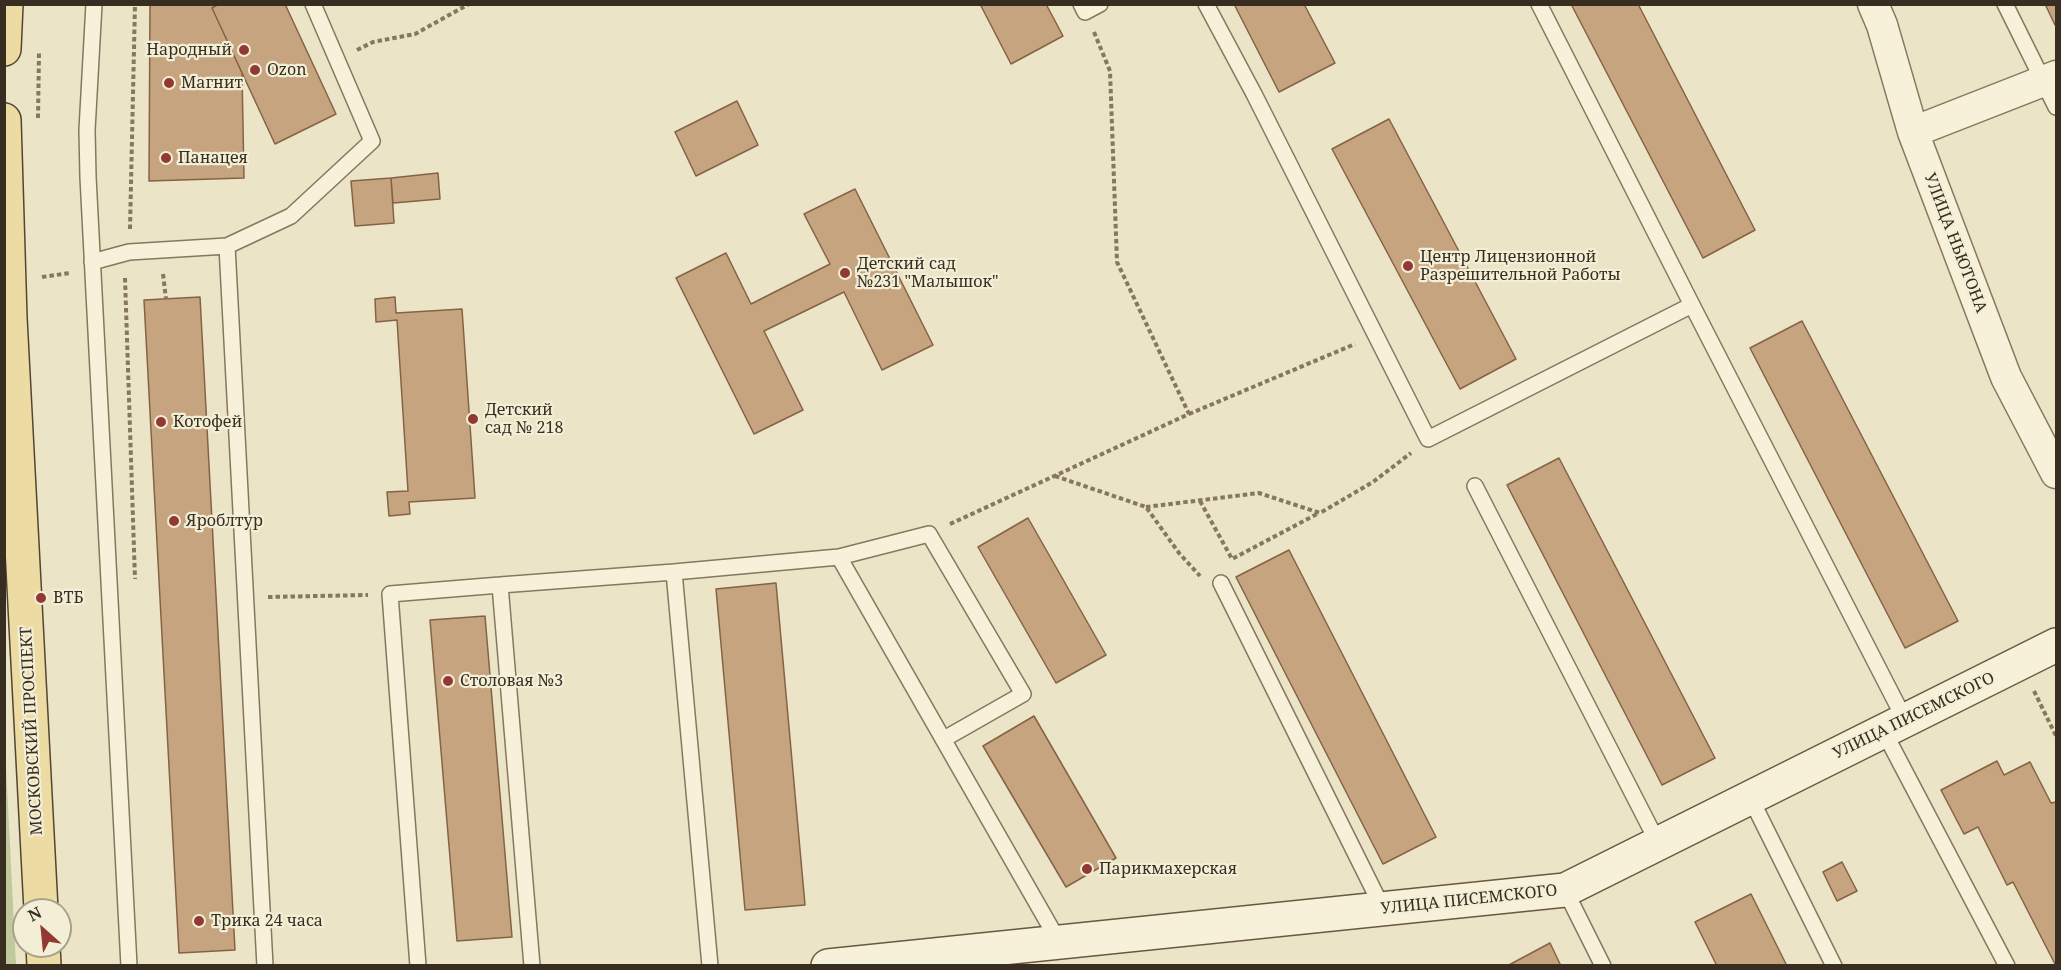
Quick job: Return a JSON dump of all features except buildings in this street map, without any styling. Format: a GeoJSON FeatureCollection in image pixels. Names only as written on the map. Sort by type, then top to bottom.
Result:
{"type":"FeatureCollection","features":[{"type":"Feature","properties":{"kind":"main road"},"geometry":{"type":"LineString","coordinates":[[4,48],[6,4]]}},
{"type":"Feature","properties":{"kind":"main road","name":"МОСКОВСКИЙ ПРОСПЕКТ"},"geometry":{"type":"LineString","coordinates":[[4,120],[10,318],[41,898]]}},
{"type":"Feature","properties":{"kind":"street","name":"УЛИЦА НЬЮТОНА"},"geometry":{"type":"LineString","coordinates":[[1873,4],[1882,25],[1913,132],[2006,377],[2056,473]]}},
{"type":"Feature","properties":{"kind":"street"},"geometry":{"type":"LineString","coordinates":[[1913,132],[2052,88]]}},
{"type":"Feature","properties":{"kind":"street","name":"УЛИЦА ПИСЕМСКОГО"},"geometry":{"type":"LineString","coordinates":[[828,966],[1565,890],[2056,645]]}},
{"type":"Feature","properties":{"kind":"lane"},"geometry":{"type":"LineString","coordinates":[[94,4],[87,130],[129,966]]}},
{"type":"Feature","properties":{"kind":"lane"},"geometry":{"type":"LineString","coordinates":[[93,266],[129,252],[227,246],[291,216],[372,141],[313,4]]}},
{"type":"Feature","properties":{"kind":"lane"},"geometry":{"type":"LineString","coordinates":[[1083,8],[1100,4]]}},
{"type":"Feature","properties":{"kind":"lane"},"geometry":{"type":"LineString","coordinates":[[1206,4],[1254,94],[1428,439],[1692,305]]}},
{"type":"Feature","properties":{"kind":"lane"},"geometry":{"type":"LineString","coordinates":[[1539,4],[1692,305],[2007,966]]}},
{"type":"Feature","properties":{"kind":"lane"},"geometry":{"type":"LineString","coordinates":[[2005,4],[2052,88]]}},
{"type":"Feature","properties":{"kind":"lane"},"geometry":{"type":"LineString","coordinates":[[227,246],[265,966]]}},
{"type":"Feature","properties":{"kind":"lane"},"geometry":{"type":"LineString","coordinates":[[1475,486],[1658,843]]}},
{"type":"Feature","properties":{"kind":"lane"},"geometry":{"type":"LineString","coordinates":[[418,966],[390,594],[839,557],[929,534],[1023,694],[944,739]]}},
{"type":"Feature","properties":{"kind":"lane"},"geometry":{"type":"LineString","coordinates":[[839,557],[1059,942]]}},
{"type":"Feature","properties":{"kind":"lane"},"geometry":{"type":"LineString","coordinates":[[674,572],[710,966]]}},
{"type":"Feature","properties":{"kind":"lane"},"geometry":{"type":"LineString","coordinates":[[1221,583],[1383,909]]}},
{"type":"Feature","properties":{"kind":"lane"},"geometry":{"type":"LineString","coordinates":[[500,585],[532,966]]}},
{"type":"Feature","properties":{"kind":"lane"},"geometry":{"type":"LineString","coordinates":[[1750,797],[1834,966]]}},
{"type":"Feature","properties":{"kind":"lane"},"geometry":{"type":"LineString","coordinates":[[1565,890],[1603,966]]}},
{"type":"Feature","properties":{"kind":"path"},"geometry":{"type":"LineString","coordinates":[[130,211],[135,4]]}},
{"type":"Feature","properties":{"kind":"path"},"geometry":{"type":"LineString","coordinates":[[337,59],[373,42],[414,34],[469,4]]}},
{"type":"Feature","properties":{"kind":"path"},"geometry":{"type":"LineString","coordinates":[[1083,8],[1110,71],[1117,262],[1189,414]]}},
{"type":"Feature","properties":{"kind":"path"},"geometry":{"type":"LineString","coordinates":[[41,277],[93,266]]}},
{"type":"Feature","properties":{"kind":"path"},"geometry":{"type":"LineString","coordinates":[[929,534],[1189,414],[1375,336]]}},
{"type":"Feature","properties":{"kind":"path"},"geometry":{"type":"LineString","coordinates":[[1200,501],[1232,559],[1320,513],[1373,482],[1428,439]]}},
{"type":"Feature","properties":{"kind":"path"},"geometry":{"type":"LineString","coordinates":[[1054,476],[1146,507],[1259,493],[1320,513]]}},
{"type":"Feature","properties":{"kind":"path"},"geometry":{"type":"LineString","coordinates":[[1146,507],[1179,554],[1197,574],[1221,583]]}},
{"type":"Feature","properties":{"kind":"path"},"geometry":{"type":"LineString","coordinates":[[246,598],[390,594]]}},
{"type":"Feature","properties":{"kind":"path"},"geometry":{"type":"LineString","coordinates":[[2019,664],[2056,736]]}},
{"type":"Feature","properties":{"kind":"green space"},"geometry":{"type":"Polygon","coordinates":[[[4,747],[13,898],[12,958],[16,958],[16,965],[5,965],[4,747]]]}},
{"type":"Feature","properties":{"kind":"place","name":"Народный"},"geometry":{"type":"Point","coordinates":[244,50]}},
{"type":"Feature","properties":{"kind":"place","name":"Ozon"},"geometry":{"type":"Point","coordinates":[255,70]}},
{"type":"Feature","properties":{"kind":"place","name":"Магнит"},"geometry":{"type":"Point","coordinates":[169,83]}},
{"type":"Feature","properties":{"kind":"place","name":"Панацея"},"geometry":{"type":"Point","coordinates":[166,158]}},
{"type":"Feature","properties":{"kind":"place","name":"Центр Лицензионной Разрешительной Работы"},"geometry":{"type":"Point","coordinates":[1408,266]}},
{"type":"Feature","properties":{"kind":"place","name":"Детский сад №231 \"Малышок\""},"geometry":{"type":"Point","coordinates":[845,273]}},
{"type":"Feature","properties":{"kind":"place","name":"Детский сад № 218"},"geometry":{"type":"Point","coordinates":[473,419]}},
{"type":"Feature","properties":{"kind":"place","name":"Котофей"},"geometry":{"type":"Point","coordinates":[161,422]}},
{"type":"Feature","properties":{"kind":"place","name":"Яроблтур"},"geometry":{"type":"Point","coordinates":[174,521]}},
{"type":"Feature","properties":{"kind":"place","name":"ВТБ"},"geometry":{"type":"Point","coordinates":[41,598]}},
{"type":"Feature","properties":{"kind":"place","name":"Столовая №3"},"geometry":{"type":"Point","coordinates":[448,681]}},
{"type":"Feature","properties":{"kind":"place","name":"Парикмахерская"},"geometry":{"type":"Point","coordinates":[1087,869]}},
{"type":"Feature","properties":{"kind":"place","name":"Трика 24 часа"},"geometry":{"type":"Point","coordinates":[199,921]}}]}
